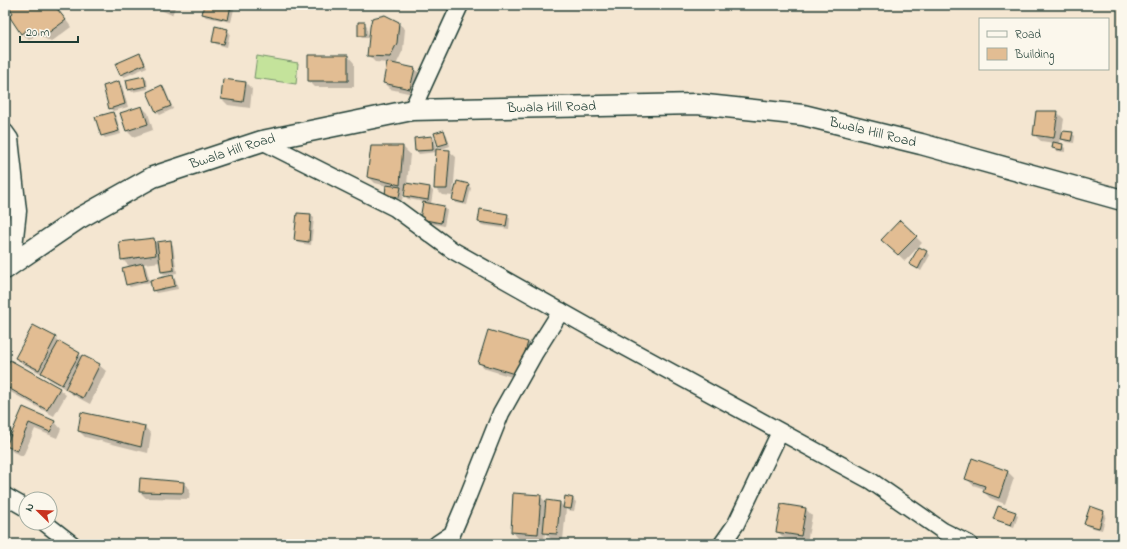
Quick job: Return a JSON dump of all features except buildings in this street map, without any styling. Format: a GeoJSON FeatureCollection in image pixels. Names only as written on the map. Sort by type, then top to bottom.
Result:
{"type":"FeatureCollection","features":[{"type":"Feature","properties":{"kind":"street"},"geometry":{"type":"LineString","coordinates":[[412,110],[460,5]]}},
{"type":"Feature","properties":{"kind":"street","name":"Bwala Hill Road"},"geometry":{"type":"LineString","coordinates":[[8,266],[78,219],[153,178],[262,141],[412,110],[696,104],[803,115],[921,144],[1122,200]]}},
{"type":"Feature","properties":{"kind":"street"},"geometry":{"type":"LineString","coordinates":[[5,132],[10,139],[18,211],[8,266]]}},
{"type":"Feature","properties":{"kind":"street"},"geometry":{"type":"LineString","coordinates":[[262,141],[395,208],[452,250],[871,481],[943,531],[969,544]]}},
{"type":"Feature","properties":{"kind":"street"},"geometry":{"type":"LineString","coordinates":[[437,544],[452,534],[501,413],[534,354],[561,311]]}},
{"type":"Feature","properties":{"kind":"street"},"geometry":{"type":"LineString","coordinates":[[722,544],[736,524],[780,432]]}},
{"type":"Feature","properties":{"kind":"street"},"geometry":{"type":"LineString","coordinates":[[5,496],[18,503]]}},
{"type":"Feature","properties":{"kind":"street"},"geometry":{"type":"LineString","coordinates":[[55,531],[72,544]]}},
{"type":"Feature","properties":{"kind":"green space"},"geometry":{"type":"Polygon","coordinates":[[[257,56],[298,63],[296,84],[254,78],[257,56]]]}}]}
